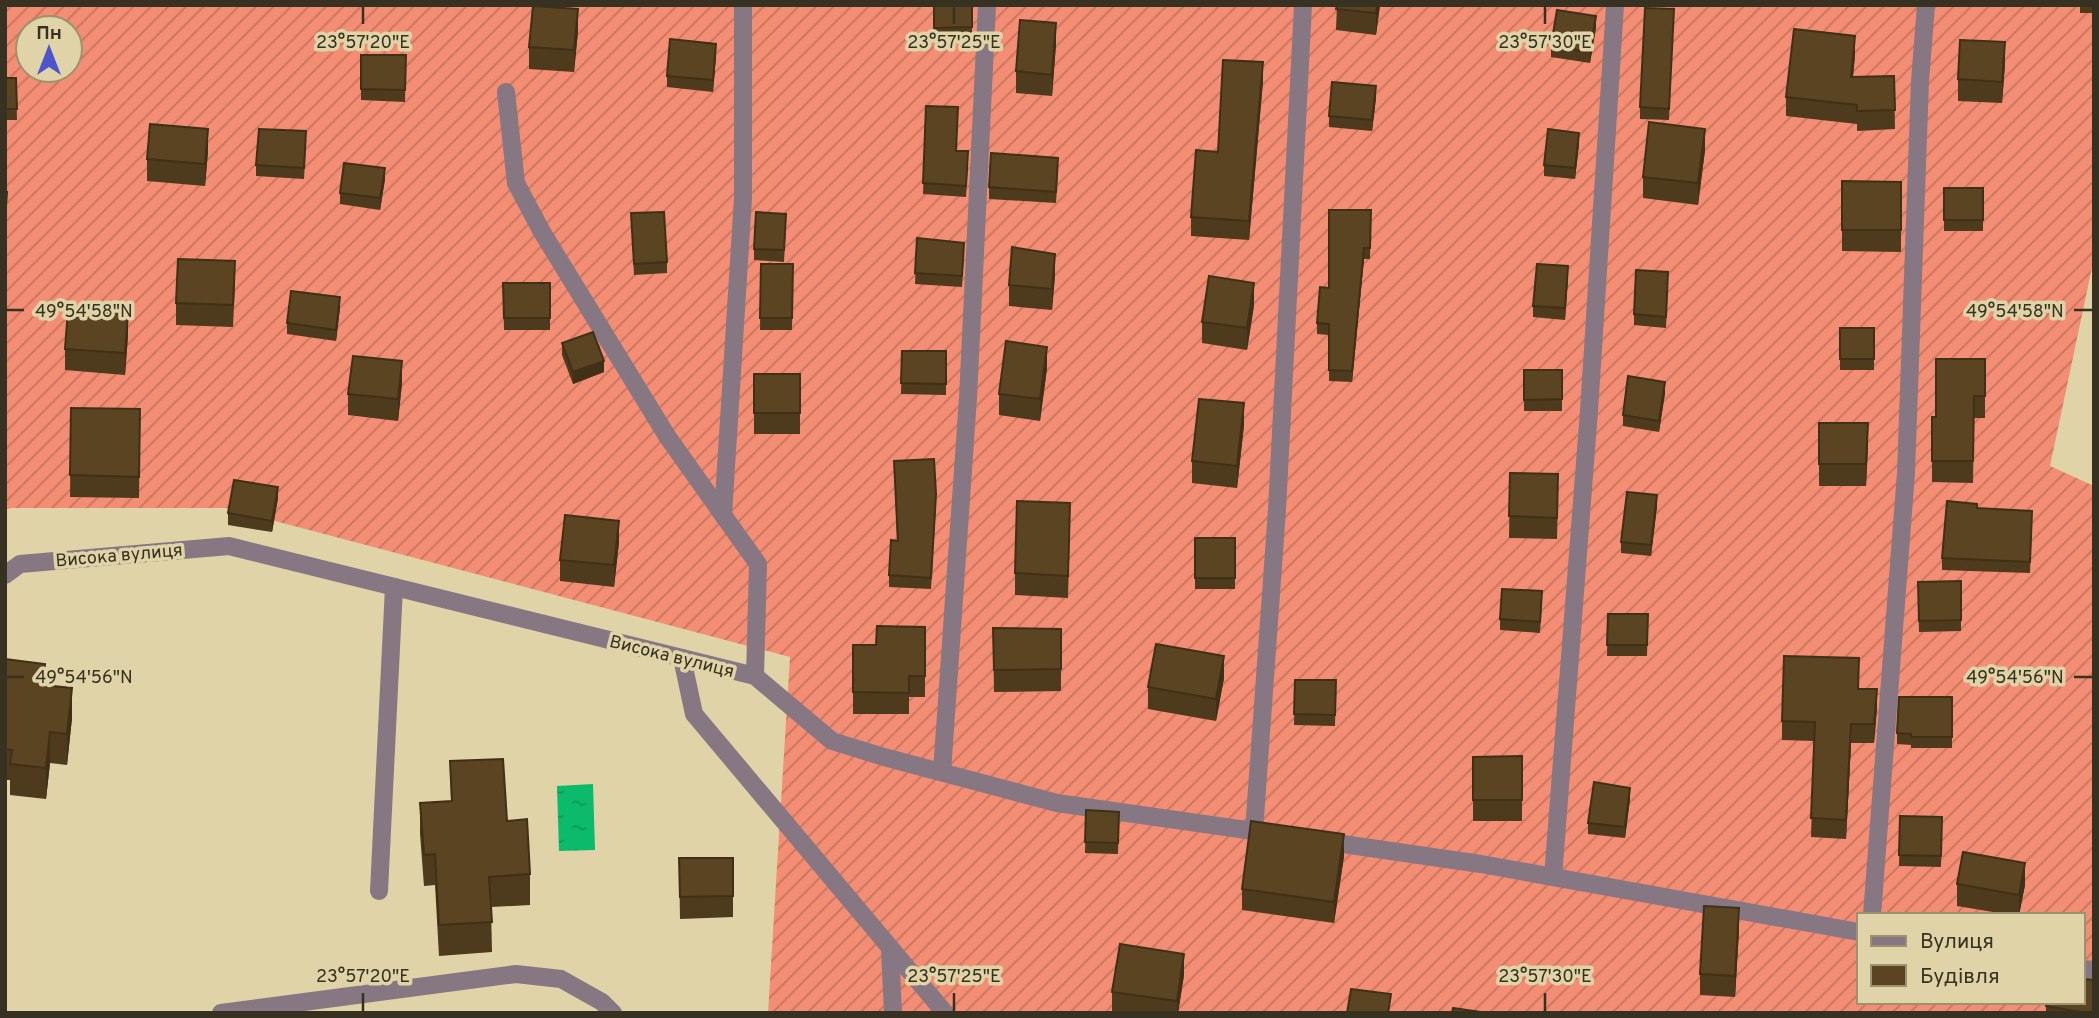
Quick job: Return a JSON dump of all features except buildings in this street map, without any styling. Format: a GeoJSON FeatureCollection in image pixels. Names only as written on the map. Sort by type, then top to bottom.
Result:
{"type":"FeatureCollection","features":[{"type":"Feature","properties":{"kind":"street"},"geometry":{"type":"LineString","coordinates":[[723,515],[743,198],[743,5]]}},
{"type":"Feature","properties":{"kind":"street"},"geometry":{"type":"LineString","coordinates":[[943,772],[968,398],[988,5]]}},
{"type":"Feature","properties":{"kind":"street"},"geometry":{"type":"LineString","coordinates":[[1254,831],[1277,510],[1303,5]]}},
{"type":"Feature","properties":{"kind":"street"},"geometry":{"type":"LineString","coordinates":[[1553,877],[1589,411],[1615,5]]}},
{"type":"Feature","properties":{"kind":"street"},"geometry":{"type":"LineString","coordinates":[[1872,913],[1906,473],[1920,81],[1926,5]]}},
{"type":"Feature","properties":{"kind":"street","name":"Висока вулиця"},"geometry":{"type":"LineString","coordinates":[[5,575],[20,564],[229,546],[755,676],[758,564],[667,436],[542,232],[516,183],[506,92]]}},
{"type":"Feature","properties":{"kind":"street"},"geometry":{"type":"LineString","coordinates":[[379,891],[394,587]]}},
{"type":"Feature","properties":{"kind":"street"},"geometry":{"type":"LineString","coordinates":[[682,659],[694,714],[945,1013]]}},
{"type":"Feature","properties":{"kind":"street"},"geometry":{"type":"LineString","coordinates":[[755,676],[832,741],[1056,803],[1553,877],[1857,932]]}},
{"type":"Feature","properties":{"kind":"street"},"geometry":{"type":"LineString","coordinates":[[890,950],[893,1013]]}},
{"type":"Feature","properties":{"kind":"street"},"geometry":{"type":"LineString","coordinates":[[221,1013],[516,974],[561,979],[603,1002],[613,1013]]}},
{"type":"Feature","properties":{"kind":"shaded area"},"geometry":{"type":"Polygon","coordinates":[[[5,5],[2094,5],[2094,258],[2050,466],[2094,486],[2094,1013],[768,1013],[790,657],[226,508],[5,510],[5,5]]]}},
{"type":"Feature","properties":{"kind":"water"},"geometry":{"type":"Polygon","coordinates":[[[593,784],[595,850],[559,851],[557,786],[593,784]]]}}]}
